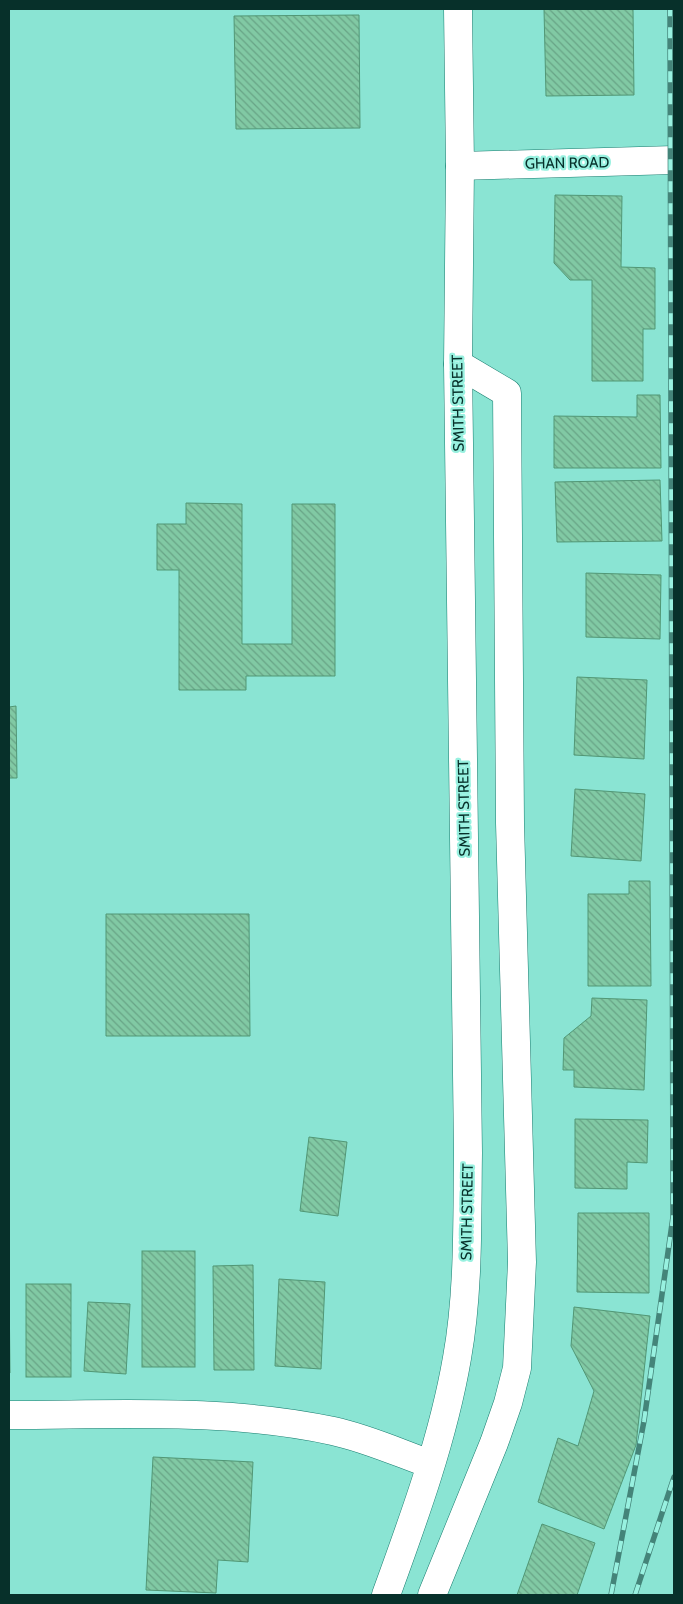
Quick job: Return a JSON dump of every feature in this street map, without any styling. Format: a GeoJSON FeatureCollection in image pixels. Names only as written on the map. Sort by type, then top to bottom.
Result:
{"type":"FeatureCollection","features":[{"type":"Feature","properties":{"kind":"street","name":"SMITH STREET"},"geometry":{"type":"LineString","coordinates":[[386,1595],[411,1527],[430,1464],[457,1358],[464,1301],[467,1235],[468,1153],[458,364],[460,166],[458,9]]}},
{"type":"Feature","properties":{"kind":"street","name":"GHAN ROAD"},"geometry":{"type":"LineString","coordinates":[[460,166],[674,160]]}},
{"type":"Feature","properties":{"kind":"street"},"geometry":{"type":"LineString","coordinates":[[432,1595],[508,1403],[516,1368],[522,1262],[510,823],[506,393],[458,364]]}},
{"type":"Feature","properties":{"kind":"street"},"geometry":{"type":"LineString","coordinates":[[9,1415],[203,1415],[274,1420],[336,1432],[430,1464]]}},
{"type":"Feature","properties":{"kind":"building"},"geometry":{"type":"Polygon","coordinates":[[[544,9],[633,9],[634,95],[546,96],[544,9]]]}},
{"type":"Feature","properties":{"kind":"building"},"geometry":{"type":"Polygon","coordinates":[[[359,15],[360,128],[236,129],[234,16],[359,15]]]}},
{"type":"Feature","properties":{"kind":"building"},"geometry":{"type":"Polygon","coordinates":[[[555,195],[622,196],[621,267],[655,268],[655,329],[643,329],[643,381],[592,381],[592,280],[570,280],[554,263],[555,195]]]}},
{"type":"Feature","properties":{"kind":"building"},"geometry":{"type":"Polygon","coordinates":[[[637,395],[660,395],[661,468],[554,468],[554,416],[637,417],[637,395]]]}},
{"type":"Feature","properties":{"kind":"building"},"geometry":{"type":"Polygon","coordinates":[[[660,480],[662,541],[557,542],[555,482],[660,480]]]}},
{"type":"Feature","properties":{"kind":"building"},"geometry":{"type":"Polygon","coordinates":[[[186,503],[242,504],[242,644],[292,644],[292,504],[335,504],[335,676],[246,676],[246,690],[179,690],[179,570],[157,570],[157,524],[186,524],[186,503]]]}},
{"type":"Feature","properties":{"kind":"building"},"geometry":{"type":"Polygon","coordinates":[[[586,573],[661,575],[660,639],[586,637],[586,573]]]}},
{"type":"Feature","properties":{"kind":"building"},"geometry":{"type":"Polygon","coordinates":[[[577,677],[647,680],[644,759],[574,755],[577,677]]]}},
{"type":"Feature","properties":{"kind":"building"},"geometry":{"type":"Polygon","coordinates":[[[16,706],[17,778],[9,778],[9,707],[16,706]]]}},
{"type":"Feature","properties":{"kind":"building"},"geometry":{"type":"Polygon","coordinates":[[[575,789],[645,794],[641,861],[571,856],[575,789]]]}},
{"type":"Feature","properties":{"kind":"building"},"geometry":{"type":"Polygon","coordinates":[[[629,881],[650,881],[651,986],[588,986],[588,894],[629,894],[629,881]]]}},
{"type":"Feature","properties":{"kind":"building"},"geometry":{"type":"Polygon","coordinates":[[[106,914],[249,914],[250,1036],[106,1036],[106,914]]]}},
{"type":"Feature","properties":{"kind":"building"},"geometry":{"type":"Polygon","coordinates":[[[592,998],[647,1000],[644,1090],[574,1087],[574,1070],[563,1070],[564,1038],[591,1016],[592,998]]]}},
{"type":"Feature","properties":{"kind":"building"},"geometry":{"type":"Polygon","coordinates":[[[575,1119],[648,1120],[647,1163],[627,1162],[627,1189],[575,1188],[575,1119]]]}},
{"type":"Feature","properties":{"kind":"building"},"geometry":{"type":"Polygon","coordinates":[[[309,1137],[347,1142],[338,1216],[300,1211],[309,1137]]]}},
{"type":"Feature","properties":{"kind":"building"},"geometry":{"type":"Polygon","coordinates":[[[578,1213],[649,1213],[649,1293],[577,1292],[578,1213]]]}},
{"type":"Feature","properties":{"kind":"building"},"geometry":{"type":"Polygon","coordinates":[[[142,1251],[195,1251],[195,1367],[142,1367],[142,1251]]]}},
{"type":"Feature","properties":{"kind":"building"},"geometry":{"type":"Polygon","coordinates":[[[253,1265],[254,1370],[214,1370],[213,1266],[253,1265]]]}},
{"type":"Feature","properties":{"kind":"building"},"geometry":{"type":"Polygon","coordinates":[[[279,1279],[325,1282],[321,1369],[275,1366],[279,1279]]]}},
{"type":"Feature","properties":{"kind":"building"},"geometry":{"type":"Polygon","coordinates":[[[9,1284],[10,1373],[9,1373],[9,1284]]]}},
{"type":"Feature","properties":{"kind":"building"},"geometry":{"type":"Polygon","coordinates":[[[26,1284],[71,1284],[71,1377],[26,1377],[26,1284]]]}},
{"type":"Feature","properties":{"kind":"building"},"geometry":{"type":"Polygon","coordinates":[[[88,1302],[130,1304],[126,1374],[84,1371],[88,1302]]]}},
{"type":"Feature","properties":{"kind":"building"},"geometry":{"type":"Polygon","coordinates":[[[574,1307],[650,1316],[636,1445],[604,1529],[538,1502],[558,1438],[578,1446],[594,1391],[571,1346],[574,1307]]]}},
{"type":"Feature","properties":{"kind":"building"},"geometry":{"type":"Polygon","coordinates":[[[153,1457],[253,1462],[248,1562],[218,1560],[216,1593],[146,1590],[153,1457]]]}},
{"type":"Feature","properties":{"kind":"building"},"geometry":{"type":"Polygon","coordinates":[[[542,1524],[595,1543],[577,1595],[517,1595],[542,1524]]]}},
{"type":"Feature","properties":{"kind":"railway"},"geometry":{"type":"LineString","coordinates":[[611,1595],[644,1421],[673,1217],[670,9]]}},
{"type":"Feature","properties":{"kind":"railway"},"geometry":{"type":"LineString","coordinates":[[635,1595],[674,1477]]}}]}
